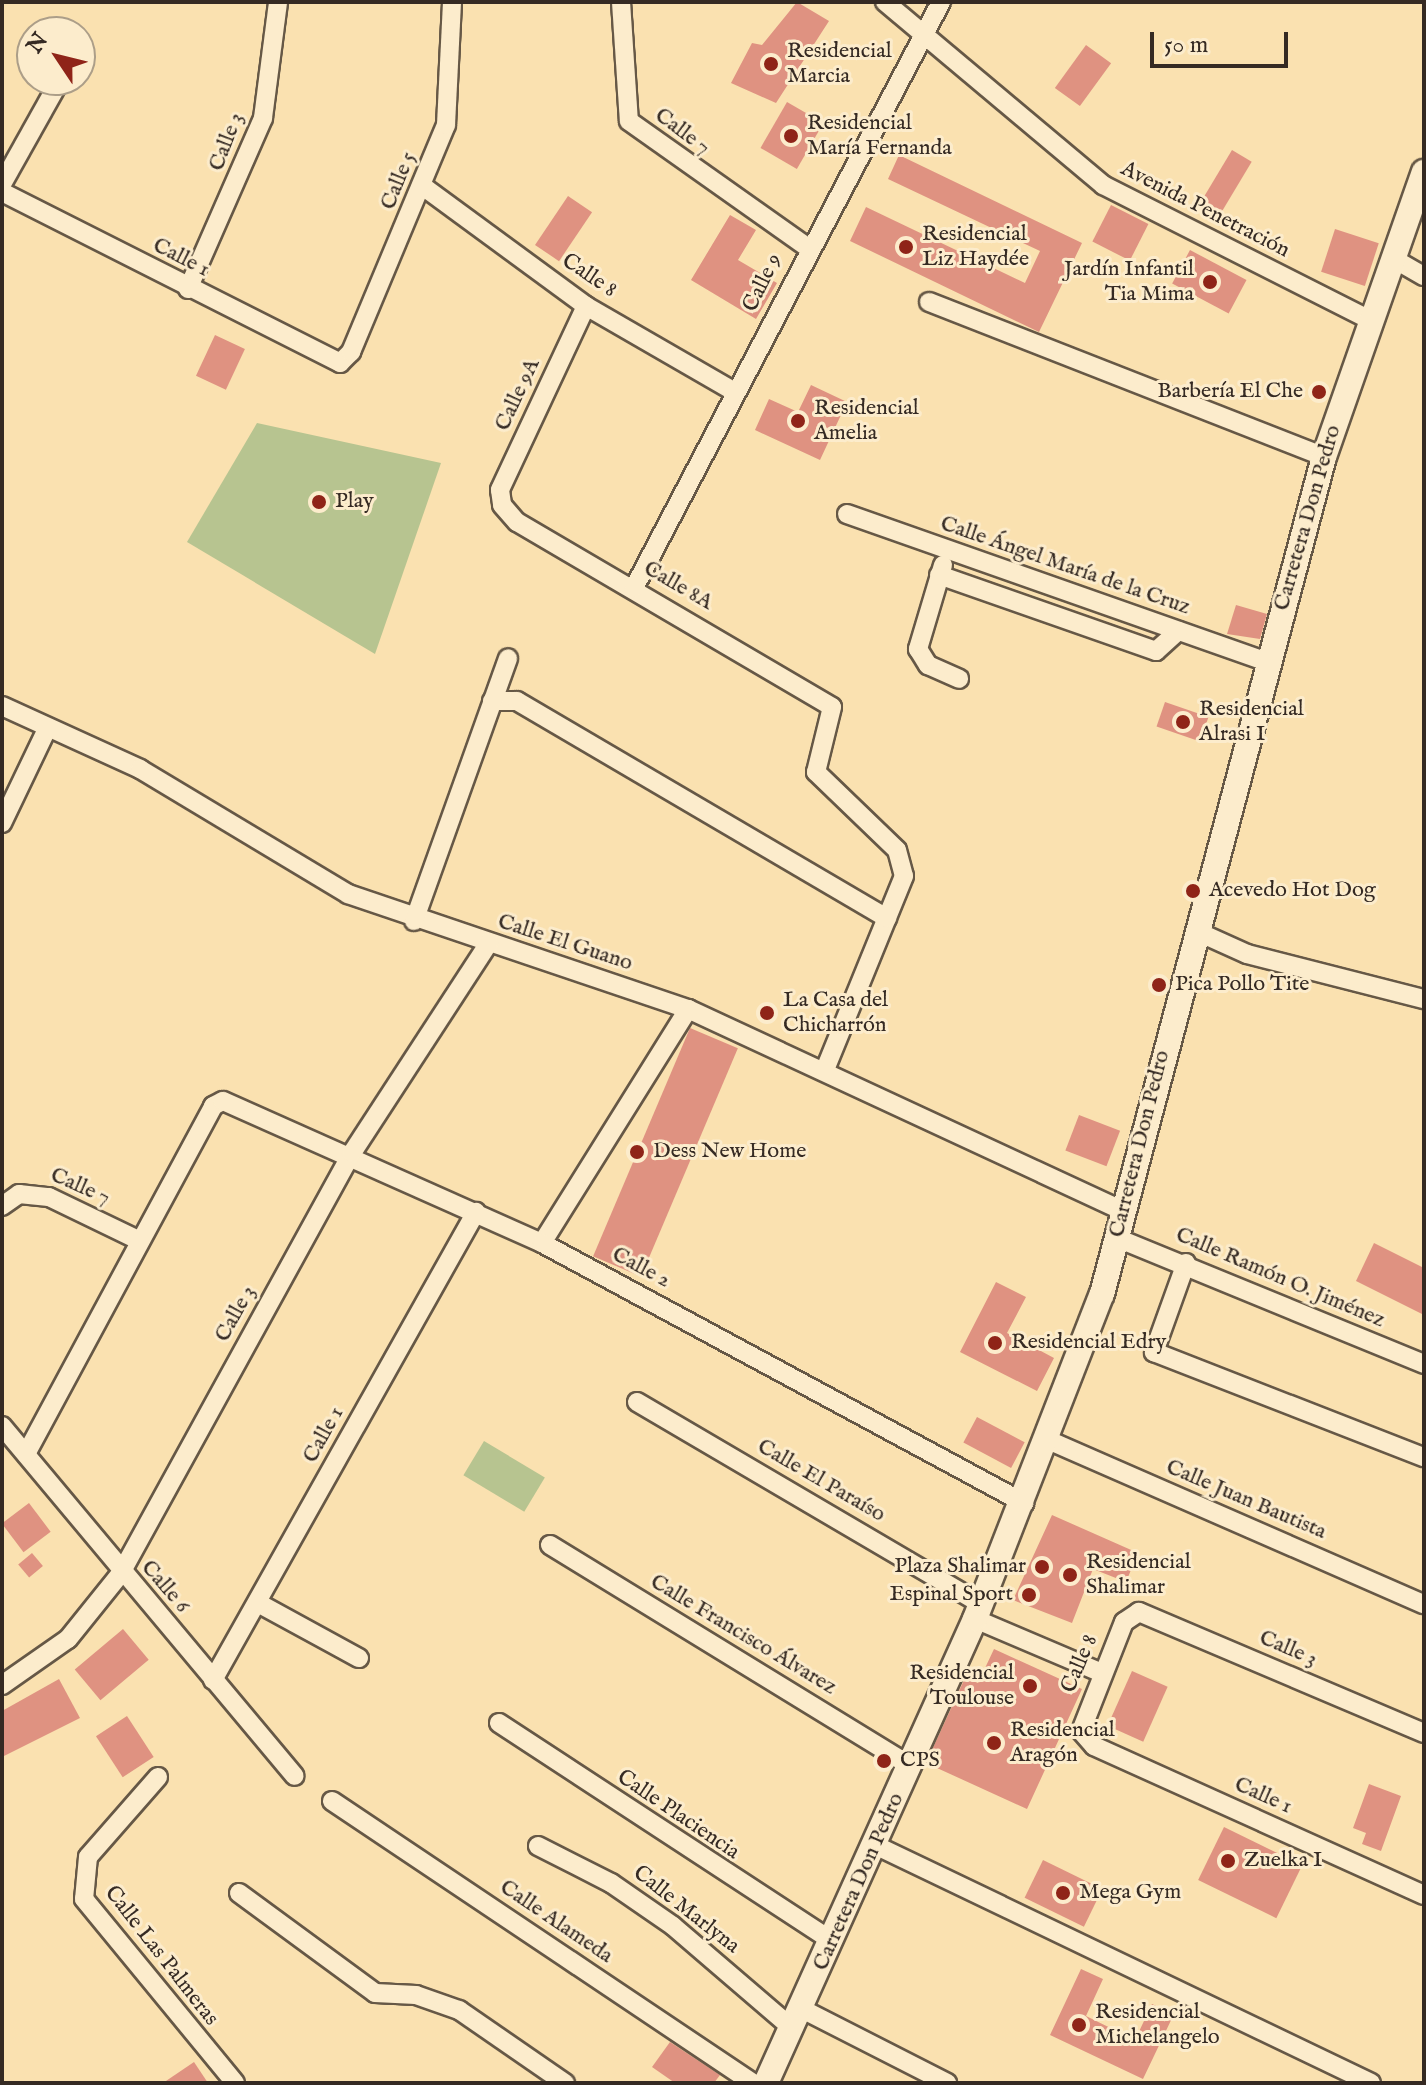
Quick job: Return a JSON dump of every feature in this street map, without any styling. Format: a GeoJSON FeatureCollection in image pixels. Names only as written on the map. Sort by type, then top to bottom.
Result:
{"type":"FeatureCollection","features":[{"type":"Feature","properties":{"kind":"street","name":"Calle 3"},"geometry":{"type":"LineString","coordinates":[[188,289],[263,118],[278,2]]}},
{"type":"Feature","properties":{"kind":"street","name":"Calle 5"},"geometry":{"type":"LineString","coordinates":[[340,363],[424,187],[446,125],[452,2]]}},
{"type":"Feature","properties":{"kind":"street","name":"Calle 7"},"geometry":{"type":"LineString","coordinates":[[621,2],[629,121],[807,247]]}},
{"type":"Feature","properties":{"kind":"street","name":"Avenida Penetración"},"geometry":{"type":"LineString","coordinates":[[885,2],[927,31],[1103,185],[1368,319]]}},
{"type":"Feature","properties":{"kind":"street","name":"Calle 9"},"geometry":{"type":"LineString","coordinates":[[634,588],[807,247],[941,2]]}},
{"type":"Feature","properties":{"kind":"street"},"geometry":{"type":"LineString","coordinates":[[2,184],[51,96]]}},
{"type":"Feature","properties":{"kind":"street","name":"Carretera Don Pedro"},"geometry":{"type":"LineString","coordinates":[[766,2083],[798,2019],[911,1766],[1048,1440],[1117,1238],[1267,662],[1324,457],[1368,319],[1394,259],[1424,172]]}},
{"type":"Feature","properties":{"kind":"street","name":"Calle 8"},"geometry":{"type":"LineString","coordinates":[[424,187],[586,306],[735,392]]}},
{"type":"Feature","properties":{"kind":"street","name":"Calle 1"},"geometry":{"type":"LineString","coordinates":[[2,192],[188,289],[340,363]]}},
{"type":"Feature","properties":{"kind":"street"},"geometry":{"type":"LineString","coordinates":[[1394,259],[1424,276]]}},
{"type":"Feature","properties":{"kind":"street"},"geometry":{"type":"LineString","coordinates":[[929,302],[1324,457]]}},
{"type":"Feature","properties":{"kind":"street","name":"Calle 9A"},"geometry":{"type":"LineString","coordinates":[[502,505],[500,490],[586,306]]}},
{"type":"Feature","properties":{"kind":"street","name":"Calle 8A"},"geometry":{"type":"LineString","coordinates":[[502,505],[517,522],[832,707],[816,772],[897,850],[904,876],[887,918]]}},
{"type":"Feature","properties":{"kind":"street","name":"Calle Ángel María de la Cruz"},"geometry":{"type":"LineString","coordinates":[[847,514],[1267,662]]}},
{"type":"Feature","properties":{"kind":"street"},"geometry":{"type":"LineString","coordinates":[[948,551],[918,649],[928,665],[959,679]]}},
{"type":"Feature","properties":{"kind":"street"},"geometry":{"type":"LineString","coordinates":[[939,575],[1156,651],[1173,644],[1178,631]]}},
{"type":"Feature","properties":{"kind":"street"},"geometry":{"type":"LineString","coordinates":[[414,921],[508,658]]}},
{"type":"Feature","properties":{"kind":"street"},"geometry":{"type":"LineString","coordinates":[[492,701],[517,701],[887,918],[826,1067]]}},
{"type":"Feature","properties":{"kind":"street","name":"Calle El Guano"},"geometry":{"type":"LineString","coordinates":[[2,706],[140,769],[348,894],[414,921],[688,1009],[826,1067],[1065,1189],[1122,1210]]}},
{"type":"Feature","properties":{"kind":"street"},"geometry":{"type":"LineString","coordinates":[[2,823],[48,727]]}},
{"type":"Feature","properties":{"kind":"street"},"geometry":{"type":"LineString","coordinates":[[1196,931],[1259,958],[1424,999]]}},
{"type":"Feature","properties":{"kind":"street","name":"Calle 3"},"geometry":{"type":"LineString","coordinates":[[2,1685],[68,1639],[121,1573],[352,1153],[489,943]]}},
{"type":"Feature","properties":{"kind":"street"},"geometry":{"type":"LineString","coordinates":[[542,1243],[688,1009]]}},
{"type":"Feature","properties":{"kind":"street","name":"Calle 2"},"geometry":{"type":"LineString","coordinates":[[140,1241],[213,1106],[223,1101],[352,1153],[542,1243],[1024,1503]]}},
{"type":"Feature","properties":{"kind":"street","name":"Calle 7"},"geometry":{"type":"LineString","coordinates":[[2,1206],[32,1192],[140,1241]]}},
{"type":"Feature","properties":{"kind":"street","name":"Calle 1"},"geometry":{"type":"LineString","coordinates":[[213,1680],[476,1212]]}},
{"type":"Feature","properties":{"kind":"street","name":"Calle Ramón O. Jiménez"},"geometry":{"type":"LineString","coordinates":[[1117,1238],[1186,1263],[1424,1364]]}},
{"type":"Feature","properties":{"kind":"street"},"geometry":{"type":"LineString","coordinates":[[26,1454],[140,1241]]}},
{"type":"Feature","properties":{"kind":"street"},"geometry":{"type":"LineString","coordinates":[[1186,1263],[1154,1352],[1424,1457]]}},
{"type":"Feature","properties":{"kind":"street","name":"Calle El Paraíso"},"geometry":{"type":"LineString","coordinates":[[637,1402],[978,1611],[1102,1673]]}},
{"type":"Feature","properties":{"kind":"street","name":"Calle 6"},"geometry":{"type":"LineString","coordinates":[[2,1426],[121,1573],[295,1776]]}},
{"type":"Feature","properties":{"kind":"street","name":"Calle Juan Bautista"},"geometry":{"type":"LineString","coordinates":[[1048,1440],[1424,1604]]}},
{"type":"Feature","properties":{"kind":"street","name":"Calle Francisco Álvarez"},"geometry":{"type":"LineString","coordinates":[[550,1545],[911,1766]]}},
{"type":"Feature","properties":{"kind":"street"},"geometry":{"type":"LineString","coordinates":[[258,1603],[359,1658]]}},
{"type":"Feature","properties":{"kind":"street","name":"Calle 3"},"geometry":{"type":"LineString","coordinates":[[1133,1613],[1424,1733]]}},
{"type":"Feature","properties":{"kind":"street","name":"Calle 8"},"geometry":{"type":"LineString","coordinates":[[1084,1738],[1081,1722],[1133,1613]]}},
{"type":"Feature","properties":{"kind":"street","name":"Calle Placiencia"},"geometry":{"type":"LineString","coordinates":[[499,1723],[832,1941]]}},
{"type":"Feature","properties":{"kind":"street","name":"Calle 1"},"geometry":{"type":"LineString","coordinates":[[1084,1738],[1424,1895]]}},
{"type":"Feature","properties":{"kind":"street","name":"Calle Las Palmeras"},"geometry":{"type":"LineString","coordinates":[[158,1777],[88,1857],[84,1899],[235,2083]]}},
{"type":"Feature","properties":{"kind":"street","name":"Calle Alameda"},"geometry":{"type":"LineString","coordinates":[[332,1801],[753,2083]]}},
{"type":"Feature","properties":{"kind":"street"},"geometry":{"type":"LineString","coordinates":[[875,1845],[1371,2083]]}},
{"type":"Feature","properties":{"kind":"street","name":"Calle Marlyna"},"geometry":{"type":"LineString","coordinates":[[538,1846],[611,1883],[798,2019],[947,2083]]}},
{"type":"Feature","properties":{"kind":"street"},"geometry":{"type":"LineString","coordinates":[[239,1893],[375,1993],[416,1995],[459,2010],[565,2083]]}},
{"type":"Feature","properties":{"kind":"green space","name":"Play"},"geometry":{"type":"Polygon","coordinates":[[[257,423],[441,463],[375,654],[187,542],[257,423]]]}},
{"type":"Feature","properties":{"kind":"green space"},"geometry":{"type":"Polygon","coordinates":[[[484,1441],[545,1478],[524,1512],[463,1475],[484,1441]]]}},
{"type":"Feature","properties":{"kind":"building","name":"Residencial Marcia"},"geometry":{"type":"Polygon","coordinates":[[[797,2],[829,21],[776,103],[731,83],[752,43],[762,45],[797,2]]]}},
{"type":"Feature","properties":{"kind":"building"},"geometry":{"type":"Polygon","coordinates":[[[1086,45],[1111,63],[1080,106],[1055,88],[1086,45]]]}},
{"type":"Feature","properties":{"kind":"building","name":"Residencial María Fernanda"},"geometry":{"type":"Polygon","coordinates":[[[787,102],[823,123],[797,169],[760,148],[787,102]]]}},
{"type":"Feature","properties":{"kind":"building"},"geometry":{"type":"Polygon","coordinates":[[[1232,150],[1252,162],[1220,215],[1200,203],[1232,150]]]}},
{"type":"Feature","properties":{"kind":"building","name":"Residencial Liz Haydée"},"geometry":{"type":"Polygon","coordinates":[[[899,155],[1082,243],[1039,332],[850,241],[866,207],[1025,283],[1040,251],[888,179],[899,155]]]}},
{"type":"Feature","properties":{"kind":"building"},"geometry":{"type":"Polygon","coordinates":[[[568,196],[592,212],[559,261],[535,245],[568,196]]]}},
{"type":"Feature","properties":{"kind":"building"},"geometry":{"type":"Polygon","coordinates":[[[1111,205],[1148,224],[1130,261],[1092,242],[1111,205]]]}},
{"type":"Feature","properties":{"kind":"building"},"geometry":{"type":"Polygon","coordinates":[[[730,215],[756,230],[738,260],[777,283],[756,319],[691,280],[730,215]]]}},
{"type":"Feature","properties":{"kind":"building"},"geometry":{"type":"Polygon","coordinates":[[[1335,229],[1379,243],[1365,286],[1321,272],[1335,229]]]}},
{"type":"Feature","properties":{"kind":"building","name":"Jardín Infantil Tia Mima"},"geometry":{"type":"Polygon","coordinates":[[[1190,250],[1247,280],[1229,314],[1172,284],[1190,250]]]}},
{"type":"Feature","properties":{"kind":"building"},"geometry":{"type":"Polygon","coordinates":[[[215,335],[245,349],[226,390],[196,376],[215,335]]]}},
{"type":"Feature","properties":{"kind":"building","name":"Residencial Amelia"},"geometry":{"type":"Polygon","coordinates":[[[811,385],[847,402],[820,460],[755,430],[769,399],[798,412],[811,385]]]}},
{"type":"Feature","properties":{"kind":"building"},"geometry":{"type":"Polygon","coordinates":[[[1236,605],[1267,614],[1260,639],[1227,634],[1236,605]]]}},
{"type":"Feature","properties":{"kind":"building","name":"Residencial Alrasi I"},"geometry":{"type":"Polygon","coordinates":[[[1165,702],[1208,717],[1200,742],[1157,727],[1165,702]]]}},
{"type":"Feature","properties":{"kind":"building"},"geometry":{"type":"Polygon","coordinates":[[[690,1028],[738,1048],[641,1277],[593,1256],[690,1028]]]}},
{"type":"Feature","properties":{"kind":"building"},"geometry":{"type":"Polygon","coordinates":[[[1079,1115],[1120,1131],[1106,1166],[1065,1150],[1079,1115]]]}},
{"type":"Feature","properties":{"kind":"building"},"geometry":{"type":"Polygon","coordinates":[[[1374,1243],[1424,1268],[1424,1315],[1356,1281],[1374,1243]]]}},
{"type":"Feature","properties":{"kind":"building","name":"Residencial Edry"},"geometry":{"type":"Polygon","coordinates":[[[996,1282],[1026,1297],[1007,1333],[1054,1358],[1037,1391],[960,1352],[996,1282]]]}},
{"type":"Feature","properties":{"kind":"building"},"geometry":{"type":"Polygon","coordinates":[[[977,1417],[1025,1442],[1011,1468],[963,1443],[977,1417]]]}},
{"type":"Feature","properties":{"kind":"building"},"geometry":{"type":"Polygon","coordinates":[[[29,1503],[51,1532],[24,1552],[2,1523],[29,1503]]]}},
{"type":"Feature","properties":{"kind":"building","name":"Residencial Shalimar"},"geometry":{"type":"Polygon","coordinates":[[[1052,1515],[1138,1553],[1126,1582],[1093,1569],[1072,1623],[1013,1600],[1052,1515]]]}},
{"type":"Feature","properties":{"kind":"building"},"geometry":{"type":"Polygon","coordinates":[[[32,1553],[43,1566],[29,1578],[18,1565],[32,1553]]]}},
{"type":"Feature","properties":{"kind":"building"},"geometry":{"type":"Polygon","coordinates":[[[123,1629],[149,1660],[100,1700],[75,1669],[123,1629]]]}},
{"type":"Feature","properties":{"kind":"building","name":"Residencial Aragón"},"geometry":{"type":"Polygon","coordinates":[[[994,1649],[1082,1689],[1027,1809],[926,1763],[965,1678],[978,1683],[994,1649]]]}},
{"type":"Feature","properties":{"kind":"building"},"geometry":{"type":"Polygon","coordinates":[[[1132,1671],[1168,1687],[1143,1742],[1108,1726],[1132,1671]]]}},
{"type":"Feature","properties":{"kind":"building"},"geometry":{"type":"Polygon","coordinates":[[[59,1679],[80,1718],[2,1757],[2,1711],[59,1679]]]}},
{"type":"Feature","properties":{"kind":"building"},"geometry":{"type":"Polygon","coordinates":[[[127,1716],[154,1757],[123,1777],[96,1736],[127,1716]]]}},
{"type":"Feature","properties":{"kind":"building"},"geometry":{"type":"Polygon","coordinates":[[[1369,1784],[1401,1796],[1381,1851],[1362,1844],[1366,1833],[1353,1828],[1369,1784]]]}},
{"type":"Feature","properties":{"kind":"building"},"geometry":{"type":"Polygon","coordinates":[[[1224,1827],[1302,1865],[1276,1918],[1198,1880],[1224,1827]]]}},
{"type":"Feature","properties":{"kind":"building","name":"Mega Gym"},"geometry":{"type":"Polygon","coordinates":[[[1043,1860],[1102,1889],[1084,1927],[1025,1898],[1043,1860]]]}},
{"type":"Feature","properties":{"kind":"building","name":"Residencial Michelangelo"},"geometry":{"type":"Polygon","coordinates":[[[1081,1969],[1103,1979],[1086,2016],[1135,2040],[1152,2004],[1174,2014],[1143,2079],[1050,2035],[1081,1969]]]}},
{"type":"Feature","properties":{"kind":"building"},"geometry":{"type":"Polygon","coordinates":[[[670,2042],[720,2075],[714,2083],[675,2083],[652,2067],[670,2042]]]}},
{"type":"Feature","properties":{"kind":"building"},"geometry":{"type":"Polygon","coordinates":[[[194,2062],[208,2083],[163,2083],[194,2062]]]}},
{"type":"Feature","properties":{"kind":"place","name":"Residencial Marcia"},"geometry":{"type":"Point","coordinates":[771,64]}},
{"type":"Feature","properties":{"kind":"place","name":"Residencial María Fernanda"},"geometry":{"type":"Point","coordinates":[791,136]}},
{"type":"Feature","properties":{"kind":"place","name":"Residencial Liz Haydée"},"geometry":{"type":"Point","coordinates":[906,247]}},
{"type":"Feature","properties":{"kind":"place","name":"Jardín Infantil Tia Mima"},"geometry":{"type":"Point","coordinates":[1210,282]}},
{"type":"Feature","properties":{"kind":"place","name":"Barbería El Che"},"geometry":{"type":"Point","coordinates":[1319,392]}},
{"type":"Feature","properties":{"kind":"place","name":"Residencial Amelia"},"geometry":{"type":"Point","coordinates":[798,421]}},
{"type":"Feature","properties":{"kind":"place","name":"Play"},"geometry":{"type":"Point","coordinates":[319,502]}},
{"type":"Feature","properties":{"kind":"place","name":"Residencial Alrasi I"},"geometry":{"type":"Point","coordinates":[1183,722]}},
{"type":"Feature","properties":{"kind":"place","name":"Acevedo Hot Dog"},"geometry":{"type":"Point","coordinates":[1193,891]}},
{"type":"Feature","properties":{"kind":"place","name":"Pica Pollo Tite"},"geometry":{"type":"Point","coordinates":[1159,985]}},
{"type":"Feature","properties":{"kind":"place","name":"La Casa del Chicharrón"},"geometry":{"type":"Point","coordinates":[767,1013]}},
{"type":"Feature","properties":{"kind":"place","name":"Dess New Home"},"geometry":{"type":"Point","coordinates":[637,1152]}},
{"type":"Feature","properties":{"kind":"place","name":"Residencial Edry"},"geometry":{"type":"Point","coordinates":[995,1343]}},
{"type":"Feature","properties":{"kind":"place","name":"Plaza Shalimar"},"geometry":{"type":"Point","coordinates":[1042,1567]}},
{"type":"Feature","properties":{"kind":"place","name":"Residencial Shalimar"},"geometry":{"type":"Point","coordinates":[1070,1575]}},
{"type":"Feature","properties":{"kind":"place","name":"Espinal Sport"},"geometry":{"type":"Point","coordinates":[1029,1595]}},
{"type":"Feature","properties":{"kind":"place","name":"Residencial Toulouse"},"geometry":{"type":"Point","coordinates":[1030,1686]}},
{"type":"Feature","properties":{"kind":"place","name":"Residencial Aragón"},"geometry":{"type":"Point","coordinates":[994,1743]}},
{"type":"Feature","properties":{"kind":"place","name":"CPS"},"geometry":{"type":"Point","coordinates":[884,1761]}},
{"type":"Feature","properties":{"kind":"place","name":"Zuelka I"},"geometry":{"type":"Point","coordinates":[1228,1861]}},
{"type":"Feature","properties":{"kind":"place","name":"Mega Gym"},"geometry":{"type":"Point","coordinates":[1063,1893]}},
{"type":"Feature","properties":{"kind":"place","name":"Residencial Michelangelo"},"geometry":{"type":"Point","coordinates":[1079,2025]}}]}
